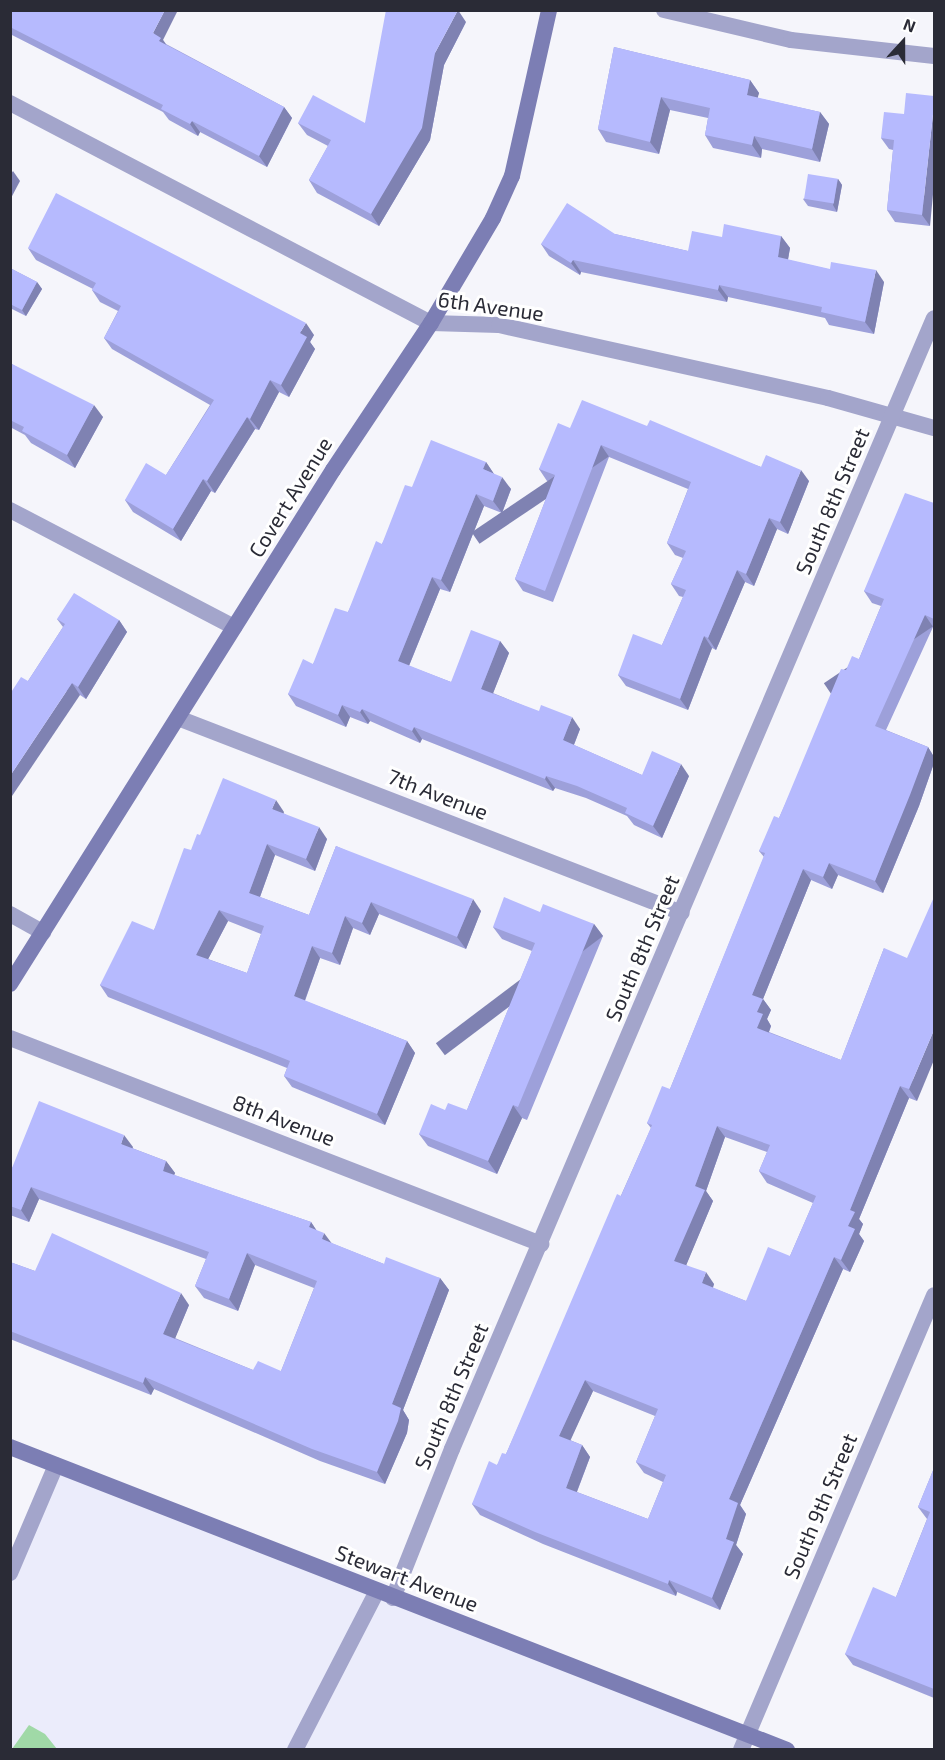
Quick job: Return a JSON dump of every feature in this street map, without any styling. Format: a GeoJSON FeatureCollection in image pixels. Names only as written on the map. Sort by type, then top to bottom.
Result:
{"type":"FeatureCollection","features":[{"type":"Feature","properties":{"kind":"main road","name":"Covert Avenue"},"geometry":{"type":"LineString","coordinates":[[10,984],[234,627],[431,323],[493,218],[512,177],[549,10]]}},
{"type":"Feature","properties":{"kind":"main road","name":"Stewart Avenue"},"geometry":{"type":"LineString","coordinates":[[10,1448],[393,1598],[744,1742],[787,1749]]}},
{"type":"Feature","properties":{"kind":"street"},"geometry":{"type":"LineString","coordinates":[[664,10],[791,40],[934,56]]}},
{"type":"Feature","properties":{"kind":"street","name":"6th Avenue"},"geometry":{"type":"LineString","coordinates":[[10,103],[431,323],[499,325],[894,414],[934,428]]}},
{"type":"Feature","properties":{"kind":"street","name":"South 8th Street"},"geometry":{"type":"LineString","coordinates":[[393,1598],[452,1449],[934,318]]}},
{"type":"Feature","properties":{"kind":"street"},"geometry":{"type":"LineString","coordinates":[[10,510],[234,627]]}},
{"type":"Feature","properties":{"kind":"street","name":"7th Avenue"},"geometry":{"type":"LineString","coordinates":[[178,718],[681,913]]}},
{"type":"Feature","properties":{"kind":"street"},"geometry":{"type":"LineString","coordinates":[[10,915],[43,932]]}},
{"type":"Feature","properties":{"kind":"street","name":"8th Avenue"},"geometry":{"type":"LineString","coordinates":[[10,1038],[541,1244]]}},
{"type":"Feature","properties":{"kind":"street","name":"South 9th Street"},"geometry":{"type":"LineString","coordinates":[[744,1742],[934,1295]]}},
{"type":"Feature","properties":{"kind":"street"},"geometry":{"type":"LineString","coordinates":[[10,1573],[56,1465]]}},
{"type":"Feature","properties":{"kind":"street"},"geometry":{"type":"LineString","coordinates":[[296,1749],[377,1592]]}},
{"type":"Feature","properties":{"kind":"shaded area"},"geometry":{"type":"Polygon","coordinates":[[[56,1465],[748,1734],[741,1750],[11,1750],[11,1573],[56,1465]]]}},
{"type":"Feature","properties":{"kind":"green space"},"geometry":{"type":"Polygon","coordinates":[[[29,1725],[45,1734],[57,1749],[12,1749],[29,1725]]]}},
{"type":"Feature","properties":{"kind":"building"},"geometry":{"type":"Polygon","coordinates":[[[10,10],[165,10],[153,33],[161,38],[159,41],[284,107],[259,156],[192,121],[190,124],[161,109],[163,105],[10,27],[10,10]]]}},
{"type":"Feature","properties":{"kind":"building"},"geometry":{"type":"Polygon","coordinates":[[[386,10],[458,10],[435,53],[422,128],[371,214],[309,180],[331,140],[298,123],[313,95],[365,123],[386,10]]]}},
{"type":"Feature","properties":{"kind":"building"},"geometry":{"type":"Polygon","coordinates":[[[614,47],[750,80],[747,95],[820,112],[812,149],[754,136],[752,145],[705,135],[710,108],[661,97],[650,142],[598,129],[614,47]]]}},
{"type":"Feature","properties":{"kind":"building"},"geometry":{"type":"Polygon","coordinates":[[[906,93],[934,96],[922,215],[887,210],[894,140],[881,138],[884,112],[904,114],[906,93]]]}},
{"type":"Feature","properties":{"kind":"building"},"geometry":{"type":"Polygon","coordinates":[[[808,174],[838,179],[834,203],[804,199],[808,174]]]}},
{"type":"Feature","properties":{"kind":"building"},"geometry":{"type":"Polygon","coordinates":[[[56,193],[306,323],[300,333],[307,337],[281,385],[270,380],[250,419],[247,417],[207,481],[203,479],[173,529],[125,500],[146,463],[166,475],[214,400],[104,338],[121,306],[92,290],[96,283],[28,248],[56,193]]]}},
{"type":"Feature","properties":{"kind":"building"},"geometry":{"type":"Polygon","coordinates":[[[567,203],[615,234],[688,251],[692,231],[722,237],[724,224],[781,236],[778,257],[830,269],[831,262],[876,270],[865,322],[821,312],[822,307],[719,285],[718,290],[573,260],[571,263],[541,244],[567,203]]]}},
{"type":"Feature","properties":{"kind":"building"},"geometry":{"type":"Polygon","coordinates":[[[10,268],[37,282],[22,310],[10,304],[10,268]]]}},
{"type":"Feature","properties":{"kind":"building"},"geometry":{"type":"Polygon","coordinates":[[[10,363],[94,405],[67,455],[22,431],[24,427],[10,420],[10,363]]]}},
{"type":"Feature","properties":{"kind":"building"},"geometry":{"type":"Polygon","coordinates":[[[582,400],[647,426],[650,420],[761,467],[766,455],[801,470],[780,522],[769,518],[746,574],[737,570],[708,638],[704,636],[680,699],[618,675],[633,634],[662,645],[686,590],[671,584],[686,551],[667,543],[691,482],[601,445],[545,591],[515,579],[555,475],[539,469],[558,423],[570,428],[582,400]]]}},
{"type":"Feature","properties":{"kind":"building"},"geometry":{"type":"Polygon","coordinates":[[[431,440],[486,462],[483,469],[502,477],[493,501],[476,494],[441,580],[432,577],[398,661],[451,682],[471,630],[500,641],[481,689],[539,711],[541,705],[572,717],[563,740],[642,775],[652,751],[681,764],[653,826],[625,813],[627,808],[577,786],[546,776],[545,779],[414,727],[412,731],[362,709],[360,712],[342,705],[338,715],[288,694],[303,659],[313,664],[335,608],[348,612],[376,541],[382,544],[405,485],[412,487],[431,440]]]}},
{"type":"Feature","properties":{"kind":"building"},"geometry":{"type":"Polygon","coordinates":[[[905,493],[934,503],[934,619],[925,615],[875,726],[928,747],[875,881],[829,863],[823,877],[803,869],[752,995],[763,999],[757,1012],[763,1014],[757,1028],[841,1060],[884,948],[907,958],[934,897],[934,1030],[909,1089],[900,1086],[850,1210],[855,1212],[848,1226],[855,1229],[841,1260],[834,1257],[729,1499],[738,1503],[726,1539],[734,1542],[712,1598],[669,1580],[668,1584],[535,1532],[472,1504],[489,1461],[497,1465],[502,1453],[506,1454],[617,1194],[621,1196],[652,1125],[647,1123],[662,1086],[670,1089],[765,853],[759,851],[774,816],[779,818],[841,669],[846,670],[852,656],[859,659],[884,599],[864,591],[905,493]],[[717,1126],[695,1186],[705,1190],[674,1261],[706,1272],[702,1283],[746,1301],[768,1247],[790,1256],[816,1196],[759,1171],[770,1145],[717,1126]],[[585,1380],[559,1436],[582,1445],[566,1488],[648,1519],[666,1475],[636,1462],[658,1409],[585,1380]]]}},
{"type":"Feature","properties":{"kind":"building"},"geometry":{"type":"Polygon","coordinates":[[[74,593],[119,620],[78,687],[72,683],[10,776],[10,694],[21,677],[28,681],[65,624],[57,619],[74,593]]]}},
{"type":"Feature","properties":{"kind":"building"},"geometry":{"type":"Polygon","coordinates":[[[223,778],[276,800],[272,809],[319,827],[306,859],[267,844],[249,893],[309,915],[336,846],[473,899],[457,937],[371,902],[362,923],[345,916],[332,953],[312,946],[294,996],[407,1041],[377,1114],[284,1076],[290,1061],[100,985],[132,921],[154,930],[184,848],[191,850],[197,834],[200,835],[223,778]],[[219,910],[196,955],[247,973],[264,926],[219,910]]]}},
{"type":"Feature","properties":{"kind":"building"},"geometry":{"type":"Polygon","coordinates":[[[504,897],[540,912],[543,904],[594,924],[518,1107],[513,1105],[488,1161],[419,1134],[431,1104],[445,1110],[448,1103],[467,1110],[535,943],[493,927],[504,897]]]}},
{"type":"Feature","properties":{"kind":"building"},"geometry":{"type":"Polygon","coordinates":[[[39,1101],[124,1135],[121,1144],[166,1161],[163,1171],[311,1222],[309,1227],[324,1233],[322,1239],[384,1264],[386,1257],[440,1278],[392,1404],[401,1408],[377,1472],[312,1449],[145,1377],[143,1383],[10,1331],[10,1262],[35,1271],[52,1233],[181,1293],[163,1334],[253,1370],[258,1361],[281,1371],[317,1281],[247,1253],[229,1299],[195,1286],[209,1252],[31,1187],[21,1210],[10,1206],[10,1168],[12,1168],[39,1101]]]}},
{"type":"Feature","properties":{"kind":"building"},"geometry":{"type":"Polygon","coordinates":[[[934,1468],[934,1689],[845,1654],[873,1587],[896,1597],[930,1512],[918,1507],[934,1468]]]}}]}
